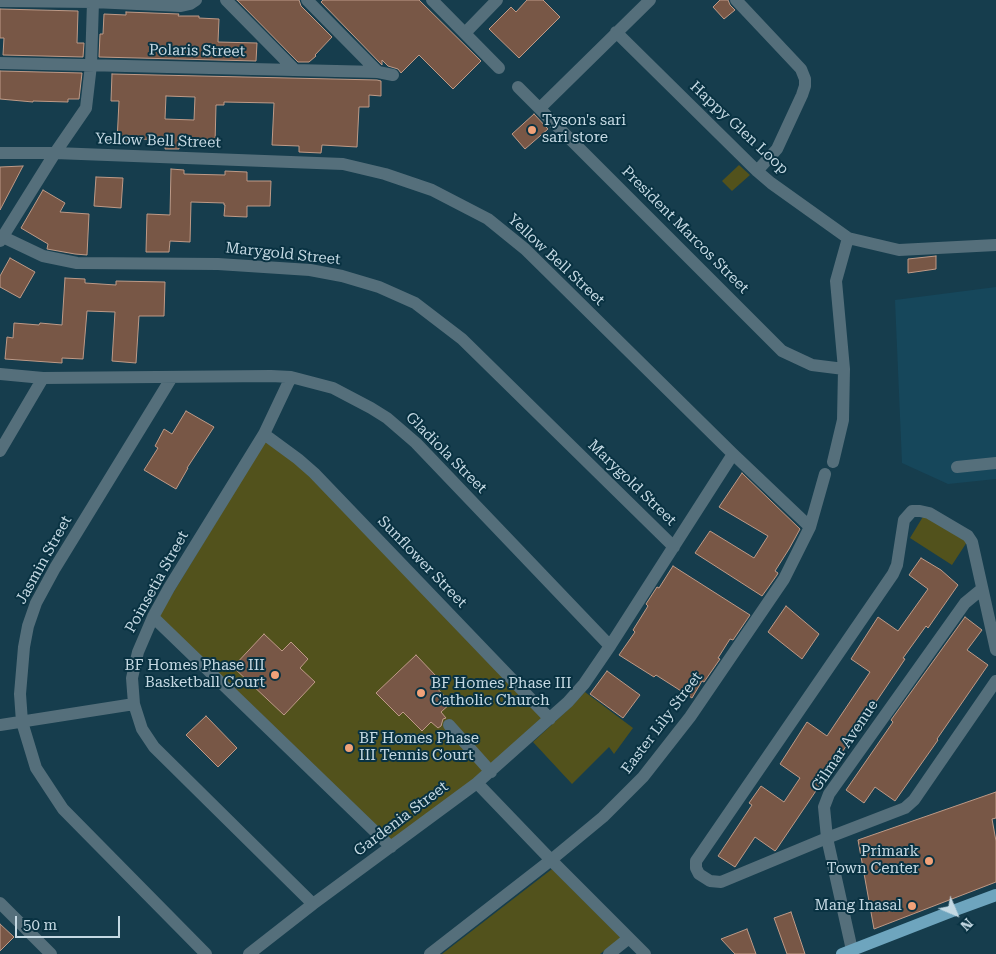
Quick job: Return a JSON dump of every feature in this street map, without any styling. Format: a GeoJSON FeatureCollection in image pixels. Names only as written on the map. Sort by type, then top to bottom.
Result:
{"type":"FeatureCollection","features":[{"type":"Feature","properties":{"kind":"main road"},"geometry":{"type":"LineString","coordinates":[[847,952],[996,896]]}},
{"type":"Feature","properties":{"kind":"street"},"geometry":{"type":"LineString","coordinates":[[0,1],[145,2],[181,6],[196,0]]}},
{"type":"Feature","properties":{"kind":"street"},"geometry":{"type":"LineString","coordinates":[[226,0],[295,70]]}},
{"type":"Feature","properties":{"kind":"street"},"geometry":{"type":"LineString","coordinates":[[307,0],[378,72]]}},
{"type":"Feature","properties":{"kind":"street"},"geometry":{"type":"LineString","coordinates":[[432,0],[499,68]]}},
{"type":"Feature","properties":{"kind":"street"},"geometry":{"type":"LineString","coordinates":[[465,33],[497,0]]}},
{"type":"Feature","properties":{"kind":"street"},"geometry":{"type":"LineString","coordinates":[[540,108],[650,0]]}},
{"type":"Feature","properties":{"kind":"street"},"geometry":{"type":"LineString","coordinates":[[736,0],[801,69],[805,79],[802,95],[777,149],[756,171]]}},
{"type":"Feature","properties":{"kind":"street"},"geometry":{"type":"LineString","coordinates":[[1,239],[55,153],[86,108],[93,2]]}},
{"type":"Feature","properties":{"kind":"street","name":"Happy Glen Loop"},"geometry":{"type":"LineString","coordinates":[[616,32],[756,171],[848,238],[899,250],[996,245]]}},
{"type":"Feature","properties":{"kind":"street","name":"Polaris Street"},"geometry":{"type":"LineString","coordinates":[[0,64],[378,72],[393,75]]}},
{"type":"Feature","properties":{"kind":"street","name":"President Marcos Street"},"geometry":{"type":"LineString","coordinates":[[518,87],[782,350],[812,365],[844,369]]}},
{"type":"Feature","properties":{"kind":"street","name":"Yellow Bell Street"},"geometry":{"type":"LineString","coordinates":[[0,153],[55,153],[343,164],[385,174],[432,190],[488,219],[525,249],[733,454],[810,527]]}},
{"type":"Feature","properties":{"kind":"street"},"geometry":{"type":"LineString","coordinates":[[833,462],[843,420],[844,369],[836,281],[848,238]]}},
{"type":"Feature","properties":{"kind":"street","name":"Marygold Street"},"geometry":{"type":"LineString","coordinates":[[1,239],[43,256],[77,264],[218,264],[310,270],[351,278],[379,287],[415,303],[462,338],[674,547]]}},
{"type":"Feature","properties":{"kind":"street","name":"Gladiola Street"},"geometry":{"type":"LineString","coordinates":[[0,374],[43,378],[271,376],[291,377],[333,388],[371,408],[392,422],[416,443],[610,646]]}},
{"type":"Feature","properties":{"kind":"street","name":"Jasmin Street"},"geometry":{"type":"LineString","coordinates":[[172,377],[55,568],[36,603],[28,626],[24,647],[20,694],[22,722],[36,768],[63,809],[206,954]]}},
{"type":"Feature","properties":{"kind":"street","name":"Poinsetia Street"},"geometry":{"type":"LineString","coordinates":[[291,377],[264,434],[153,617],[138,652],[132,678],[134,704],[142,729],[154,747],[167,762],[313,904]]}},
{"type":"Feature","properties":{"kind":"street"},"geometry":{"type":"LineString","coordinates":[[0,451],[43,378]]}},
{"type":"Feature","properties":{"kind":"street","name":"Sunflower Street"},"geometry":{"type":"LineString","coordinates":[[264,434],[314,473],[550,719]]}},
{"type":"Feature","properties":{"kind":"street","name":"Gardenia Street"},"geometry":{"type":"LineString","coordinates":[[249,954],[313,904],[478,783],[568,702],[584,684],[610,646],[733,454]]}},
{"type":"Feature","properties":{"kind":"street"},"geometry":{"type":"LineString","coordinates":[[957,467],[996,463]]}},
{"type":"Feature","properties":{"kind":"street","name":"Easter Lily Street"},"geometry":{"type":"LineString","coordinates":[[430,954],[551,860],[603,817],[644,778],[690,717],[784,579],[810,527],[825,474]]}},
{"type":"Feature","properties":{"kind":"street"},"geometry":{"type":"LineString","coordinates":[[996,650],[972,542],[968,536],[929,513],[912,510],[904,520],[897,565],[893,574],[696,861],[696,868],[699,874],[710,881],[721,882],[905,808],[914,800],[996,682]]}},
{"type":"Feature","properties":{"kind":"street","name":"Gilmar Avenue"},"geometry":{"type":"LineString","coordinates":[[847,952],[827,838],[824,807],[830,794],[965,603],[982,589]]}},
{"type":"Feature","properties":{"kind":"street"},"geometry":{"type":"LineString","coordinates":[[153,617],[391,847]]}},
{"type":"Feature","properties":{"kind":"street"},"geometry":{"type":"LineString","coordinates":[[0,725],[134,704]]}},
{"type":"Feature","properties":{"kind":"street"},"geometry":{"type":"LineString","coordinates":[[449,725],[490,772]]}},
{"type":"Feature","properties":{"kind":"street"},"geometry":{"type":"LineString","coordinates":[[478,783],[644,954]]}},
{"type":"Feature","properties":{"kind":"street"},"geometry":{"type":"LineString","coordinates":[[0,903],[51,954]]}},
{"type":"Feature","properties":{"kind":"street"},"geometry":{"type":"LineString","coordinates":[[609,954],[629,938]]}},
{"type":"Feature","properties":{"kind":"shaded area"},"geometry":{"type":"Polygon","coordinates":[[[739,165],[750,175],[732,191],[722,181],[739,165]]]}},
{"type":"Feature","properties":{"kind":"shaded area"},"geometry":{"type":"Polygon","coordinates":[[[996,287],[996,479],[948,484],[902,463],[895,300],[996,287]]]}},
{"type":"Feature","properties":{"kind":"shaded area"},"geometry":{"type":"Polygon","coordinates":[[[266,440],[294,460],[545,718],[488,768],[392,842],[159,616],[266,440]]]}},
{"type":"Feature","properties":{"kind":"shaded area"},"geometry":{"type":"Polygon","coordinates":[[[924,515],[967,542],[952,565],[910,538],[924,515]]]}},
{"type":"Feature","properties":{"kind":"shaded area"},"geometry":{"type":"Polygon","coordinates":[[[585,692],[633,728],[614,754],[609,747],[572,784],[533,742],[585,692]]]}},
{"type":"Feature","properties":{"kind":"shaded area"},"geometry":{"type":"Polygon","coordinates":[[[552,869],[621,938],[600,954],[442,954],[552,869]]]}},
{"type":"Feature","properties":{"kind":"building"},"geometry":{"type":"Polygon","coordinates":[[[237,0],[299,0],[301,6],[332,37],[309,62],[298,62],[237,0]]]}},
{"type":"Feature","properties":{"kind":"building"},"geometry":{"type":"Polygon","coordinates":[[[323,0],[419,0],[481,61],[453,89],[419,55],[401,73],[398,69],[388,66],[382,60],[382,65],[321,2],[323,0]]]}},
{"type":"Feature","properties":{"kind":"building"},"geometry":{"type":"Polygon","coordinates":[[[527,0],[543,0],[560,17],[519,58],[489,29],[511,7],[516,12],[527,0]]]}},
{"type":"Feature","properties":{"kind":"building"},"geometry":{"type":"Polygon","coordinates":[[[720,0],[728,0],[735,10],[724,19],[713,7],[720,0]]]}},
{"type":"Feature","properties":{"kind":"building"},"geometry":{"type":"Polygon","coordinates":[[[0,9],[78,11],[77,43],[84,43],[83,57],[3,55],[4,38],[0,38],[0,9]]]}},
{"type":"Feature","properties":{"kind":"building"},"geometry":{"type":"Polygon","coordinates":[[[126,12],[179,14],[178,16],[199,16],[199,18],[219,19],[218,42],[257,43],[256,61],[99,57],[100,34],[103,34],[104,14],[126,15],[126,12]]]}},
{"type":"Feature","properties":{"kind":"building"},"geometry":{"type":"Polygon","coordinates":[[[0,71],[82,73],[79,99],[68,99],[68,102],[33,102],[0,99],[0,71]]]}},
{"type":"Feature","properties":{"kind":"building"},"geometry":{"type":"Polygon","coordinates":[[[112,74],[381,81],[381,96],[369,95],[369,107],[359,107],[357,147],[322,145],[321,153],[299,152],[299,146],[272,145],[274,103],[224,102],[224,105],[216,105],[215,144],[179,142],[179,149],[165,149],[166,140],[140,139],[140,143],[117,142],[119,101],[111,101],[112,74]],[[166,96],[165,119],[194,120],[195,97],[166,96]]]}},
{"type":"Feature","properties":{"kind":"building","name":"Tyson's sari sari store"},"geometry":{"type":"Polygon","coordinates":[[[534,114],[548,129],[525,149],[512,134],[534,114]]]}},
{"type":"Feature","properties":{"kind":"building"},"geometry":{"type":"Polygon","coordinates":[[[23,166],[0,210],[0,167],[23,166]]]}},
{"type":"Feature","properties":{"kind":"building"},"geometry":{"type":"Polygon","coordinates":[[[171,169],[184,170],[184,174],[225,175],[225,171],[247,172],[247,181],[271,181],[270,206],[247,206],[247,217],[224,216],[224,203],[191,202],[190,242],[170,241],[169,252],[146,252],[147,214],[170,215],[171,169]]]}},
{"type":"Feature","properties":{"kind":"building"},"geometry":{"type":"Polygon","coordinates":[[[96,177],[123,178],[121,208],[94,206],[96,177]]]}},
{"type":"Feature","properties":{"kind":"building"},"geometry":{"type":"Polygon","coordinates":[[[43,190],[65,203],[60,212],[89,214],[87,255],[47,249],[48,244],[21,228],[43,190]]]}},
{"type":"Feature","properties":{"kind":"building"},"geometry":{"type":"Polygon","coordinates":[[[936,256],[936,269],[908,273],[908,259],[936,256]]]}},
{"type":"Feature","properties":{"kind":"building"},"geometry":{"type":"Polygon","coordinates":[[[10,258],[35,272],[20,298],[0,287],[0,276],[10,258]]]}},
{"type":"Feature","properties":{"kind":"building"},"geometry":{"type":"Polygon","coordinates":[[[65,278],[85,279],[85,283],[116,285],[116,281],[165,282],[164,316],[139,316],[136,363],[112,361],[115,312],[87,311],[83,359],[62,358],[62,363],[5,359],[7,337],[13,338],[14,323],[62,325],[65,278]]]}},
{"type":"Feature","properties":{"kind":"building"},"geometry":{"type":"Polygon","coordinates":[[[186,411],[214,427],[187,468],[176,489],[144,470],[158,448],[155,446],[164,429],[172,434],[186,411]]]}},
{"type":"Feature","properties":{"kind":"building"},"geometry":{"type":"Polygon","coordinates":[[[742,473],[800,529],[775,571],[778,573],[777,575],[762,596],[695,553],[710,531],[754,558],[768,536],[719,507],[742,473]]]}},
{"type":"Feature","properties":{"kind":"building"},"geometry":{"type":"Polygon","coordinates":[[[921,558],[941,570],[958,585],[928,628],[926,626],[903,658],[905,659],[776,850],[755,837],[735,867],[718,856],[752,805],[749,803],[761,786],[784,802],[800,778],[780,764],[807,722],[827,736],[870,672],[851,659],[878,617],[898,631],[928,589],[909,575],[921,558]]]}},
{"type":"Feature","properties":{"kind":"building"},"geometry":{"type":"Polygon","coordinates":[[[673,566],[750,615],[733,640],[730,639],[718,658],[720,659],[704,682],[702,681],[692,698],[656,675],[654,677],[619,655],[635,632],[633,630],[648,606],[646,604],[673,566]]]}},
{"type":"Feature","properties":{"kind":"building"},"geometry":{"type":"Polygon","coordinates":[[[786,606],[819,634],[802,659],[768,632],[786,606]]]}},
{"type":"Feature","properties":{"kind":"building"},"geometry":{"type":"Polygon","coordinates":[[[965,617],[982,630],[967,650],[988,665],[895,801],[875,787],[864,803],[846,790],[893,722],[891,720],[965,617]]]}},
{"type":"Feature","properties":{"kind":"building","name":"BF Homes Phase III Basketball Court"},"geometry":{"type":"Polygon","coordinates":[[[264,634],[282,651],[291,642],[308,659],[300,668],[315,682],[284,715],[233,667],[264,634]]]}},
{"type":"Feature","properties":{"kind":"building"},"geometry":{"type":"Polygon","coordinates":[[[416,655],[436,676],[431,682],[451,703],[441,712],[446,718],[443,719],[441,726],[438,728],[431,722],[422,731],[403,712],[399,716],[376,693],[416,655]]]}},
{"type":"Feature","properties":{"kind":"building"},"geometry":{"type":"Polygon","coordinates":[[[607,671],[640,695],[623,718],[590,694],[607,671]]]}},
{"type":"Feature","properties":{"kind":"building"},"geometry":{"type":"Polygon","coordinates":[[[206,716],[237,748],[218,767],[186,735],[206,716]]]}},
{"type":"Feature","properties":{"kind":"building","name":"Primark Town Center"},"geometry":{"type":"Polygon","coordinates":[[[996,792],[996,818],[992,819],[996,841],[996,882],[874,929],[858,840],[996,792]]]}},
{"type":"Feature","properties":{"kind":"building"},"geometry":{"type":"Polygon","coordinates":[[[791,912],[805,954],[787,954],[774,918],[791,912]]]}},
{"type":"Feature","properties":{"kind":"building"},"geometry":{"type":"Polygon","coordinates":[[[0,924],[14,937],[0,951],[0,924]]]}},
{"type":"Feature","properties":{"kind":"building"},"geometry":{"type":"Polygon","coordinates":[[[747,929],[756,954],[735,954],[721,939],[747,929]]]}},
{"type":"Feature","properties":{"kind":"place","name":"Tyson's sari sari store"},"geometry":{"type":"Point","coordinates":[532,130]}},
{"type":"Feature","properties":{"kind":"place","name":"BF Homes Phase III Basketball Court"},"geometry":{"type":"Point","coordinates":[275,675]}},
{"type":"Feature","properties":{"kind":"place","name":"BF Homes Phase III Catholic Church"},"geometry":{"type":"Point","coordinates":[421,693]}},
{"type":"Feature","properties":{"kind":"place","name":"BF Homes Phase III Tennis Court"},"geometry":{"type":"Point","coordinates":[349,748]}},
{"type":"Feature","properties":{"kind":"place","name":"Primark Town Center"},"geometry":{"type":"Point","coordinates":[929,861]}},
{"type":"Feature","properties":{"kind":"place","name":"Mang Inasal"},"geometry":{"type":"Point","coordinates":[912,906]}}]}
